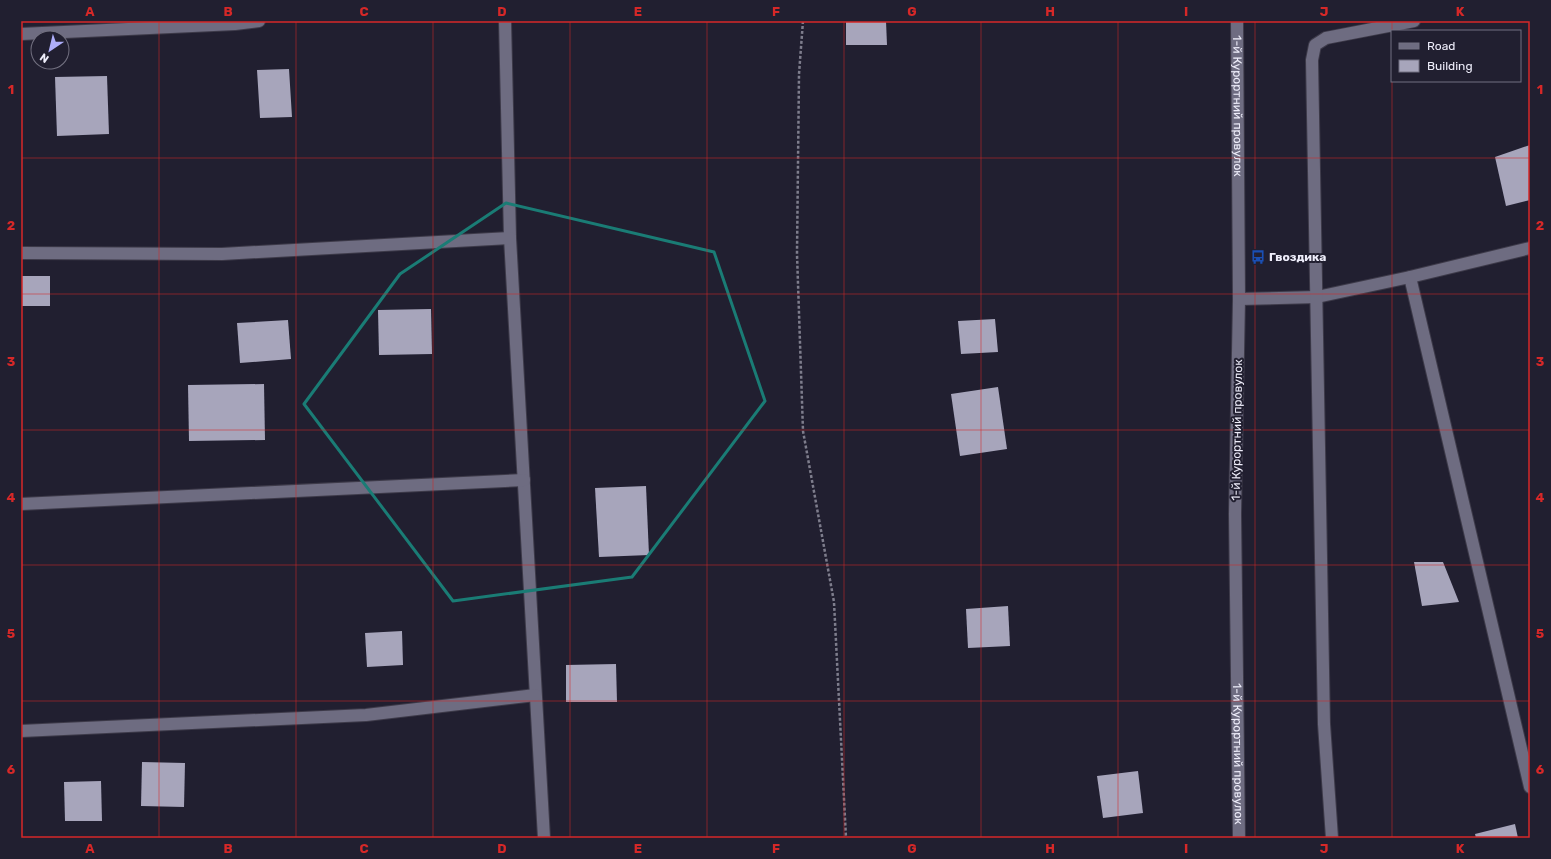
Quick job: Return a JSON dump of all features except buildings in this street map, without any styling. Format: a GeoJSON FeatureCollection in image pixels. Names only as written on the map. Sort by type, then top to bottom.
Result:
{"type":"FeatureCollection","features":[{"type":"Feature","properties":{"kind":"street"},"geometry":{"type":"LineString","coordinates":[[21,34],[235,24],[259,21]]}},
{"type":"Feature","properties":{"kind":"street"},"geometry":{"type":"LineString","coordinates":[[505,21],[510,238],[544,838]]}},
{"type":"Feature","properties":{"kind":"street","name":"1-й Курортний провулок"},"geometry":{"type":"LineString","coordinates":[[1237,21],[1238,298],[1235,514],[1239,838]]}},
{"type":"Feature","properties":{"kind":"street"},"geometry":{"type":"LineString","coordinates":[[1332,838],[1324,724],[1312,60],[1315,45],[1326,38],[1414,21]]}},
{"type":"Feature","properties":{"kind":"street"},"geometry":{"type":"LineString","coordinates":[[21,253],[222,254],[510,238]]}},
{"type":"Feature","properties":{"kind":"street"},"geometry":{"type":"LineString","coordinates":[[1238,298],[1317,297],[1410,277],[1530,248]]}},
{"type":"Feature","properties":{"kind":"street"},"geometry":{"type":"LineString","coordinates":[[1410,277],[1530,787]]}},
{"type":"Feature","properties":{"kind":"street"},"geometry":{"type":"LineString","coordinates":[[21,504],[524,480]]}},
{"type":"Feature","properties":{"kind":"street"},"geometry":{"type":"LineString","coordinates":[[21,731],[366,714],[535,695]]}},
{"type":"Feature","properties":{"kind":"path"},"geometry":{"type":"LineString","coordinates":[[803,21],[799,74],[797,254],[803,431],[834,602],[846,838]]}},
{"type":"Feature","properties":{"kind":"highlighted area"},"geometry":{"type":"Polygon","coordinates":[[[506,203],[714,252],[765,401],[632,577],[453,601],[304,404],[400,274],[506,203]]]}},
{"type":"Feature","properties":{"kind":"place","name":"Гвоздика"},"geometry":{"type":"Point","coordinates":[1258,257]}}]}
